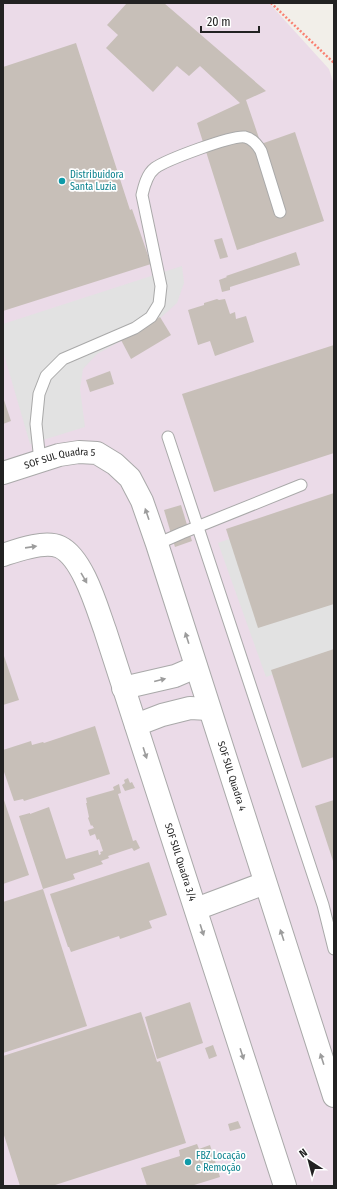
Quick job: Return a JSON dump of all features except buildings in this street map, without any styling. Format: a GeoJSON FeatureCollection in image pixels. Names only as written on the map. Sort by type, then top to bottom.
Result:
{"type":"FeatureCollection","features":[{"type":"Feature","properties":{"kind":"street","name":"SOF SUL Quadra 5"},"geometry":{"type":"LineString","coordinates":[[3,473],[59,455],[79,452],[97,453],[115,464]]}},
{"type":"Feature","properties":{"kind":"street","name":"SOF SUL Quadra 4"},"geometry":{"type":"LineString","coordinates":[[115,464],[130,478],[142,501],[157,544],[334,1096]]}},
{"type":"Feature","properties":{"kind":"street","name":"SOF SUL Quadra 3/4"},"geometry":{"type":"LineString","coordinates":[[3,555],[23,548],[47,545],[60,548],[72,558],[87,581],[105,630],[285,1186]]}},
{"type":"Feature","properties":{"kind":"street"},"geometry":{"type":"LineString","coordinates":[[123,688],[175,676],[196,667]]}},
{"type":"Feature","properties":{"kind":"street"},"geometry":{"type":"LineString","coordinates":[[136,726],[162,716],[190,708],[209,709]]}},
{"type":"Feature","properties":{"kind":"street"},"geometry":{"type":"LineString","coordinates":[[196,909],[265,883]]}},
{"type":"Feature","properties":{"kind":"lane"},"geometry":{"type":"LineString","coordinates":[[40,461],[36,424],[39,394],[46,376],[63,359],[135,328],[151,317],[159,304],[161,286],[142,195],[144,183],[154,168],[173,159],[232,138],[245,137],[256,142],[280,212]]}},
{"type":"Feature","properties":{"kind":"lane"},"geometry":{"type":"LineString","coordinates":[[168,437],[318,890],[334,949]]}},
{"type":"Feature","properties":{"kind":"lane"},"geometry":{"type":"LineString","coordinates":[[157,544],[301,485]]}},
{"type":"Feature","properties":{"kind":"path"},"geometry":{"type":"LineString","coordinates":[[271,3],[334,62]]}},
{"type":"Feature","properties":{"kind":"shaded area"},"geometry":{"type":"Polygon","coordinates":[[[3,3],[269,3],[329,69],[334,85],[334,1186],[3,1186],[3,3]]]}},
{"type":"Feature","properties":{"kind":"shaded area"},"geometry":{"type":"Polygon","coordinates":[[[182,266],[184,283],[177,303],[156,322],[97,354],[83,369],[80,389],[85,427],[30,444],[3,351],[3,324],[182,266]]]}},
{"type":"Feature","properties":{"kind":"shaded area"},"geometry":{"type":"Polygon","coordinates":[[[334,501],[334,653],[266,677],[218,543],[334,501]]]}},
{"type":"Feature","properties":{"kind":"place","name":"Distribuidora Santa Luzia"},"geometry":{"type":"Point","coordinates":[62,181]}},
{"type":"Feature","properties":{"kind":"place","name":"FBZ Locação e Remoção"},"geometry":{"type":"Point","coordinates":[188,1162]}}]}
